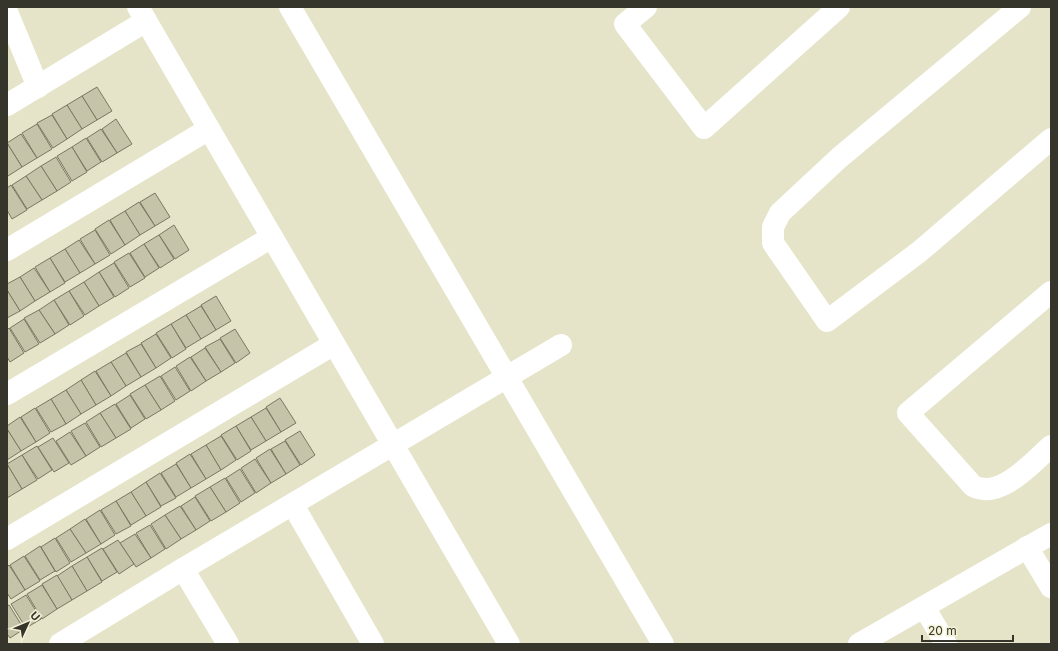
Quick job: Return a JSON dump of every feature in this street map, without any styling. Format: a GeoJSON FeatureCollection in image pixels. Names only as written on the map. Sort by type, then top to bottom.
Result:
{"type":"FeatureCollection","features":[{"type":"Feature","properties":{"kind":"street"},"geometry":{"type":"LineString","coordinates":[[290,7],[664,644]]}},
{"type":"Feature","properties":{"kind":"street"},"geometry":{"type":"LineString","coordinates":[[646,7],[625,24],[704,128],[840,7]]}},
{"type":"Feature","properties":{"kind":"street"},"geometry":{"type":"LineString","coordinates":[[1020,7],[839,158],[780,213],[773,227],[773,243],[827,321],[919,252],[1051,138]]}},
{"type":"Feature","properties":{"kind":"street"},"geometry":{"type":"LineString","coordinates":[[7,12],[38,87]]}},
{"type":"Feature","properties":{"kind":"street"},"geometry":{"type":"LineString","coordinates":[[7,105],[38,87],[142,14],[510,644]]}},
{"type":"Feature","properties":{"kind":"street"},"geometry":{"type":"LineString","coordinates":[[7,250],[209,130]]}},
{"type":"Feature","properties":{"kind":"street"},"geometry":{"type":"LineString","coordinates":[[7,394],[272,237]]}},
{"type":"Feature","properties":{"kind":"street"},"geometry":{"type":"LineString","coordinates":[[1051,292],[908,413],[973,486],[978,489],[990,490],[1007,482],[1051,446]]}},
{"type":"Feature","properties":{"kind":"street"},"geometry":{"type":"LineString","coordinates":[[7,539],[334,344]]}},
{"type":"Feature","properties":{"kind":"street"},"geometry":{"type":"LineString","coordinates":[[63,643],[183,569],[561,345]]}},
{"type":"Feature","properties":{"kind":"street"},"geometry":{"type":"LineString","coordinates":[[293,504],[373,644]]}},
{"type":"Feature","properties":{"kind":"street"},"geometry":{"type":"LineString","coordinates":[[860,644],[1051,534]]}},
{"type":"Feature","properties":{"kind":"street"},"geometry":{"type":"LineString","coordinates":[[1028,547],[1051,587]]}},
{"type":"Feature","properties":{"kind":"street"},"geometry":{"type":"LineString","coordinates":[[183,569],[228,644]]}},
{"type":"Feature","properties":{"kind":"street"},"geometry":{"type":"LineString","coordinates":[[924,607],[946,644]]}},
{"type":"Feature","properties":{"kind":"building"},"geometry":{"type":"Polygon","coordinates":[[[97,87],[112,111],[97,120],[82,96],[97,87]]]}},
{"type":"Feature","properties":{"kind":"building"},"geometry":{"type":"Polygon","coordinates":[[[82,96],[97,120],[82,129],[67,105],[82,96]]]}},
{"type":"Feature","properties":{"kind":"building"},"geometry":{"type":"Polygon","coordinates":[[[67,105],[82,129],[67,139],[52,114],[67,105]]]}},
{"type":"Feature","properties":{"kind":"building"},"geometry":{"type":"Polygon","coordinates":[[[52,115],[67,139],[53,148],[37,123],[52,115]]]}},
{"type":"Feature","properties":{"kind":"building"},"geometry":{"type":"Polygon","coordinates":[[[116,119],[132,144],[117,153],[102,129],[116,119]]]}},
{"type":"Feature","properties":{"kind":"building"},"geometry":{"type":"Polygon","coordinates":[[[37,124],[52,149],[37,158],[22,133],[37,124]]]}},
{"type":"Feature","properties":{"kind":"building"},"geometry":{"type":"Polygon","coordinates":[[[101,129],[117,153],[102,162],[87,138],[101,129]]]}},
{"type":"Feature","properties":{"kind":"building"},"geometry":{"type":"Polygon","coordinates":[[[21,134],[37,158],[22,167],[7,143],[21,134]]]}},
{"type":"Feature","properties":{"kind":"building"},"geometry":{"type":"Polygon","coordinates":[[[86,138],[101,162],[87,171],[72,147],[86,138]]]}},
{"type":"Feature","properties":{"kind":"building"},"geometry":{"type":"Polygon","coordinates":[[[7,143],[22,167],[8,176],[7,175],[7,143]]]}},
{"type":"Feature","properties":{"kind":"building"},"geometry":{"type":"Polygon","coordinates":[[[72,147],[87,172],[72,181],[57,156],[72,147]]]}},
{"type":"Feature","properties":{"kind":"building"},"geometry":{"type":"Polygon","coordinates":[[[56,157],[71,182],[57,191],[41,166],[56,157]]]}},
{"type":"Feature","properties":{"kind":"building"},"geometry":{"type":"Polygon","coordinates":[[[41,166],[57,191],[42,200],[26,176],[41,166]]]}},
{"type":"Feature","properties":{"kind":"building"},"geometry":{"type":"Polygon","coordinates":[[[26,176],[42,200],[27,209],[12,185],[26,176]]]}},
{"type":"Feature","properties":{"kind":"building"},"geometry":{"type":"Polygon","coordinates":[[[11,185],[27,210],[12,219],[7,210],[7,188],[11,185]]]}},
{"type":"Feature","properties":{"kind":"building"},"geometry":{"type":"Polygon","coordinates":[[[155,193],[170,217],[155,226],[140,202],[155,193]]]}},
{"type":"Feature","properties":{"kind":"building"},"geometry":{"type":"Polygon","coordinates":[[[139,202],[155,226],[140,235],[125,211],[139,202]]]}},
{"type":"Feature","properties":{"kind":"building"},"geometry":{"type":"Polygon","coordinates":[[[125,211],[140,235],[125,245],[110,220],[125,211]]]}},
{"type":"Feature","properties":{"kind":"building"},"geometry":{"type":"Polygon","coordinates":[[[109,220],[125,245],[111,254],[95,229],[109,220]]]}},
{"type":"Feature","properties":{"kind":"building"},"geometry":{"type":"Polygon","coordinates":[[[174,225],[189,250],[175,259],[159,235],[174,225]]]}},
{"type":"Feature","properties":{"kind":"building"},"geometry":{"type":"Polygon","coordinates":[[[95,230],[110,255],[95,264],[80,239],[95,230]]]}},
{"type":"Feature","properties":{"kind":"building"},"geometry":{"type":"Polygon","coordinates":[[[159,235],[174,259],[160,268],[144,244],[159,235]]]}},
{"type":"Feature","properties":{"kind":"building"},"geometry":{"type":"Polygon","coordinates":[[[79,240],[95,264],[80,273],[65,249],[79,240]]]}},
{"type":"Feature","properties":{"kind":"building"},"geometry":{"type":"Polygon","coordinates":[[[144,244],[159,268],[145,277],[130,253],[144,244]]]}},
{"type":"Feature","properties":{"kind":"building"},"geometry":{"type":"Polygon","coordinates":[[[65,249],[80,273],[65,282],[50,258],[65,249]]]}},
{"type":"Feature","properties":{"kind":"building"},"geometry":{"type":"Polygon","coordinates":[[[129,253],[145,278],[130,287],[114,262],[129,253]]]}},
{"type":"Feature","properties":{"kind":"building"},"geometry":{"type":"Polygon","coordinates":[[[50,258],[65,283],[50,292],[35,267],[50,258]]]}},
{"type":"Feature","properties":{"kind":"building"},"geometry":{"type":"Polygon","coordinates":[[[114,263],[129,288],[115,297],[99,272],[114,263]]]}},
{"type":"Feature","properties":{"kind":"building"},"geometry":{"type":"Polygon","coordinates":[[[34,268],[50,292],[35,301],[20,277],[34,268]]]}},
{"type":"Feature","properties":{"kind":"building"},"geometry":{"type":"Polygon","coordinates":[[[99,272],[114,297],[99,306],[84,282],[99,272]]]}},
{"type":"Feature","properties":{"kind":"building"},"geometry":{"type":"Polygon","coordinates":[[[20,277],[35,301],[20,311],[7,290],[7,284],[20,277]]]}},
{"type":"Feature","properties":{"kind":"building"},"geometry":{"type":"Polygon","coordinates":[[[84,282],[99,306],[85,315],[69,291],[84,282]]]}},
{"type":"Feature","properties":{"kind":"building"},"geometry":{"type":"Polygon","coordinates":[[[7,290],[20,311],[7,318],[7,290]]]}},
{"type":"Feature","properties":{"kind":"building"},"geometry":{"type":"Polygon","coordinates":[[[69,291],[84,316],[70,325],[54,300],[69,291]]]}},
{"type":"Feature","properties":{"kind":"building"},"geometry":{"type":"Polygon","coordinates":[[[216,296],[231,321],[216,330],[201,305],[216,296]]]}},
{"type":"Feature","properties":{"kind":"building"},"geometry":{"type":"Polygon","coordinates":[[[54,300],[69,325],[55,334],[39,310],[54,300]]]}},
{"type":"Feature","properties":{"kind":"building"},"geometry":{"type":"Polygon","coordinates":[[[201,306],[216,330],[201,339],[186,315],[201,306]]]}},
{"type":"Feature","properties":{"kind":"building"},"geometry":{"type":"Polygon","coordinates":[[[39,310],[55,334],[40,343],[24,318],[39,310]]]}},
{"type":"Feature","properties":{"kind":"building"},"geometry":{"type":"Polygon","coordinates":[[[186,315],[201,339],[186,348],[171,324],[186,315]]]}},
{"type":"Feature","properties":{"kind":"building"},"geometry":{"type":"Polygon","coordinates":[[[24,319],[39,344],[25,352],[10,328],[24,319]]]}},
{"type":"Feature","properties":{"kind":"building"},"geometry":{"type":"Polygon","coordinates":[[[171,324],[186,349],[172,358],[156,333],[171,324]]]}},
{"type":"Feature","properties":{"kind":"building"},"geometry":{"type":"Polygon","coordinates":[[[9,328],[24,353],[10,362],[7,357],[7,330],[9,328]]]}},
{"type":"Feature","properties":{"kind":"building"},"geometry":{"type":"Polygon","coordinates":[[[235,329],[250,353],[236,363],[220,338],[235,329]]]}},
{"type":"Feature","properties":{"kind":"building"},"geometry":{"type":"Polygon","coordinates":[[[156,334],[171,358],[156,368],[141,343],[156,334]]]}},
{"type":"Feature","properties":{"kind":"building"},"geometry":{"type":"Polygon","coordinates":[[[220,339],[235,363],[221,372],[205,347],[220,339]]]}},
{"type":"Feature","properties":{"kind":"building"},"geometry":{"type":"Polygon","coordinates":[[[141,344],[156,368],[141,377],[126,352],[141,344]]]}},
{"type":"Feature","properties":{"kind":"building"},"geometry":{"type":"Polygon","coordinates":[[[205,348],[221,372],[206,381],[191,357],[205,348]]]}},
{"type":"Feature","properties":{"kind":"building"},"geometry":{"type":"Polygon","coordinates":[[[126,353],[141,377],[126,386],[111,362],[126,353]]]}},
{"type":"Feature","properties":{"kind":"building"},"geometry":{"type":"Polygon","coordinates":[[[190,357],[206,381],[191,391],[176,366],[190,357]]]}},
{"type":"Feature","properties":{"kind":"building"},"geometry":{"type":"Polygon","coordinates":[[[111,362],[126,386],[111,396],[96,371],[111,362]]]}},
{"type":"Feature","properties":{"kind":"building"},"geometry":{"type":"Polygon","coordinates":[[[175,367],[190,391],[176,400],[161,376],[175,367]]]}},
{"type":"Feature","properties":{"kind":"building"},"geometry":{"type":"Polygon","coordinates":[[[95,371],[111,396],[96,405],[81,380],[95,371]]]}},
{"type":"Feature","properties":{"kind":"building"},"geometry":{"type":"Polygon","coordinates":[[[160,376],[175,401],[161,410],[145,385],[160,376]]]}},
{"type":"Feature","properties":{"kind":"building"},"geometry":{"type":"Polygon","coordinates":[[[81,380],[96,405],[81,414],[66,390],[81,380]]]}},
{"type":"Feature","properties":{"kind":"building"},"geometry":{"type":"Polygon","coordinates":[[[145,385],[161,410],[146,419],[130,394],[145,385]]]}},
{"type":"Feature","properties":{"kind":"building"},"geometry":{"type":"Polygon","coordinates":[[[66,390],[81,414],[66,424],[51,399],[66,390]]]}},
{"type":"Feature","properties":{"kind":"building"},"geometry":{"type":"Polygon","coordinates":[[[130,395],[145,419],[131,428],[116,404],[130,395]]]}},
{"type":"Feature","properties":{"kind":"building"},"geometry":{"type":"Polygon","coordinates":[[[280,398],[296,423],[281,432],[266,407],[280,398]]]}},
{"type":"Feature","properties":{"kind":"building"},"geometry":{"type":"Polygon","coordinates":[[[51,399],[66,424],[51,432],[36,408],[51,399]]]}},
{"type":"Feature","properties":{"kind":"building"},"geometry":{"type":"Polygon","coordinates":[[[115,404],[131,429],[116,438],[100,413],[115,404]]]}},
{"type":"Feature","properties":{"kind":"building"},"geometry":{"type":"Polygon","coordinates":[[[35,408],[50,433],[36,442],[21,417],[35,408]]]}},
{"type":"Feature","properties":{"kind":"building"},"geometry":{"type":"Polygon","coordinates":[[[266,408],[281,432],[266,441],[251,417],[266,408]]]}},
{"type":"Feature","properties":{"kind":"building"},"geometry":{"type":"Polygon","coordinates":[[[100,413],[116,438],[101,447],[86,422],[100,413]]]}},
{"type":"Feature","properties":{"kind":"building"},"geometry":{"type":"Polygon","coordinates":[[[20,417],[36,442],[21,451],[7,429],[7,426],[20,417]]]}},
{"type":"Feature","properties":{"kind":"building"},"geometry":{"type":"Polygon","coordinates":[[[251,417],[266,441],[251,450],[236,426],[251,417]]]}},
{"type":"Feature","properties":{"kind":"building"},"geometry":{"type":"Polygon","coordinates":[[[85,423],[100,447],[86,456],[71,431],[85,423]]]}},
{"type":"Feature","properties":{"kind":"building"},"geometry":{"type":"Polygon","coordinates":[[[236,426],[251,451],[237,460],[221,435],[236,426]]]}},
{"type":"Feature","properties":{"kind":"building"},"geometry":{"type":"Polygon","coordinates":[[[7,429],[21,451],[7,460],[7,429]]]}},
{"type":"Feature","properties":{"kind":"building"},"geometry":{"type":"Polygon","coordinates":[[[300,431],[315,455],[301,465],[285,440],[300,431]]]}},
{"type":"Feature","properties":{"kind":"building"},"geometry":{"type":"Polygon","coordinates":[[[70,432],[86,456],[71,465],[56,441],[70,432]]]}},
{"type":"Feature","properties":{"kind":"building"},"geometry":{"type":"Polygon","coordinates":[[[221,436],[236,460],[221,470],[206,445],[221,436]]]}},
{"type":"Feature","properties":{"kind":"building"},"geometry":{"type":"Polygon","coordinates":[[[53,438],[69,463],[54,472],[38,447],[53,438]]]}},
{"type":"Feature","properties":{"kind":"building"},"geometry":{"type":"Polygon","coordinates":[[[285,441],[300,465],[286,474],[271,449],[285,441]]]}},
{"type":"Feature","properties":{"kind":"building"},"geometry":{"type":"Polygon","coordinates":[[[206,445],[221,470],[206,479],[191,454],[206,445]]]}},
{"type":"Feature","properties":{"kind":"building"},"geometry":{"type":"Polygon","coordinates":[[[37,446],[52,470],[38,479],[22,455],[37,446]]]}},
{"type":"Feature","properties":{"kind":"building"},"geometry":{"type":"Polygon","coordinates":[[[270,449],[286,474],[271,483],[256,458],[270,449]]]}},
{"type":"Feature","properties":{"kind":"building"},"geometry":{"type":"Polygon","coordinates":[[[190,454],[206,479],[191,488],[176,463],[190,454]]]}},
{"type":"Feature","properties":{"kind":"building"},"geometry":{"type":"Polygon","coordinates":[[[22,455],[37,480],[22,489],[7,464],[22,455]]]}},
{"type":"Feature","properties":{"kind":"building"},"geometry":{"type":"Polygon","coordinates":[[[255,459],[271,483],[256,493],[241,468],[255,459]]]}},
{"type":"Feature","properties":{"kind":"building"},"geometry":{"type":"Polygon","coordinates":[[[7,464],[22,489],[7,498],[7,464]]]}},
{"type":"Feature","properties":{"kind":"building"},"geometry":{"type":"Polygon","coordinates":[[[176,464],[191,488],[176,497],[161,473],[176,464]]]}},
{"type":"Feature","properties":{"kind":"building"},"geometry":{"type":"Polygon","coordinates":[[[240,469],[255,493],[241,502],[226,478],[240,469]]]}},
{"type":"Feature","properties":{"kind":"building"},"geometry":{"type":"Polygon","coordinates":[[[160,473],[176,498],[161,506],[146,482],[160,473]]]}},
{"type":"Feature","properties":{"kind":"building"},"geometry":{"type":"Polygon","coordinates":[[[225,478],[240,503],[226,512],[210,487],[225,478]]]}},
{"type":"Feature","properties":{"kind":"building"},"geometry":{"type":"Polygon","coordinates":[[[146,482],[161,507],[146,516],[131,492],[146,482]]]}},
{"type":"Feature","properties":{"kind":"building"},"geometry":{"type":"Polygon","coordinates":[[[210,487],[226,512],[211,521],[195,496],[210,487]]]}},
{"type":"Feature","properties":{"kind":"building"},"geometry":{"type":"Polygon","coordinates":[[[131,492],[146,516],[131,525],[116,501],[131,492]]]}},
{"type":"Feature","properties":{"kind":"building"},"geometry":{"type":"Polygon","coordinates":[[[195,497],[210,521],[196,530],[181,506],[195,497]]]}},
{"type":"Feature","properties":{"kind":"building"},"geometry":{"type":"Polygon","coordinates":[[[116,501],[131,526],[116,534],[101,510],[116,501]]]}},
{"type":"Feature","properties":{"kind":"building"},"geometry":{"type":"Polygon","coordinates":[[[180,506],[196,530],[181,539],[165,515],[180,506]]]}},
{"type":"Feature","properties":{"kind":"building"},"geometry":{"type":"Polygon","coordinates":[[[100,510],[115,535],[101,544],[86,519],[100,510]]]}},
{"type":"Feature","properties":{"kind":"building"},"geometry":{"type":"Polygon","coordinates":[[[165,515],[181,539],[166,549],[151,524],[165,515]]]}},
{"type":"Feature","properties":{"kind":"building"},"geometry":{"type":"Polygon","coordinates":[[[85,519],[101,544],[86,553],[70,529],[85,519]]]}},
{"type":"Feature","properties":{"kind":"building"},"geometry":{"type":"Polygon","coordinates":[[[150,525],[165,549],[151,558],[136,533],[150,525]]]}},
{"type":"Feature","properties":{"kind":"building"},"geometry":{"type":"Polygon","coordinates":[[[70,529],[86,553],[71,562],[56,538],[70,529]]]}},
{"type":"Feature","properties":{"kind":"building"},"geometry":{"type":"Polygon","coordinates":[[[135,534],[151,558],[136,567],[120,543],[135,534]]]}},
{"type":"Feature","properties":{"kind":"building"},"geometry":{"type":"Polygon","coordinates":[[[55,538],[70,563],[56,572],[41,547],[55,538]]]}},
{"type":"Feature","properties":{"kind":"building"},"geometry":{"type":"Polygon","coordinates":[[[118,540],[134,564],[119,574],[103,549],[118,540]]]}},
{"type":"Feature","properties":{"kind":"building"},"geometry":{"type":"Polygon","coordinates":[[[40,546],[55,571],[40,580],[25,556],[40,546]]]}},
{"type":"Feature","properties":{"kind":"building"},"geometry":{"type":"Polygon","coordinates":[[[102,548],[117,572],[102,581],[87,557],[102,548]]]}},
{"type":"Feature","properties":{"kind":"building"},"geometry":{"type":"Polygon","coordinates":[[[24,556],[40,581],[25,590],[10,565],[24,556]]]}},
{"type":"Feature","properties":{"kind":"building"},"geometry":{"type":"Polygon","coordinates":[[[87,557],[102,582],[87,591],[72,566],[87,557]]]}},
{"type":"Feature","properties":{"kind":"building"},"geometry":{"type":"Polygon","coordinates":[[[9,565],[25,590],[11,599],[7,593],[7,567],[9,565]]]}},
{"type":"Feature","properties":{"kind":"building"},"geometry":{"type":"Polygon","coordinates":[[[72,566],[87,591],[72,600],[57,576],[72,566]]]}},
{"type":"Feature","properties":{"kind":"building"},"geometry":{"type":"Polygon","coordinates":[[[57,575],[72,600],[57,609],[42,584],[57,575]]]}},
{"type":"Feature","properties":{"kind":"building"},"geometry":{"type":"Polygon","coordinates":[[[42,585],[57,609],[42,619],[27,594],[42,585]]]}},
{"type":"Feature","properties":{"kind":"building"},"geometry":{"type":"Polygon","coordinates":[[[26,595],[41,619],[26,628],[11,604],[26,595]]]}},
{"type":"Feature","properties":{"kind":"building"},"geometry":{"type":"Polygon","coordinates":[[[9,605],[24,629],[10,638],[7,634],[7,606],[9,605]]]}}]}
